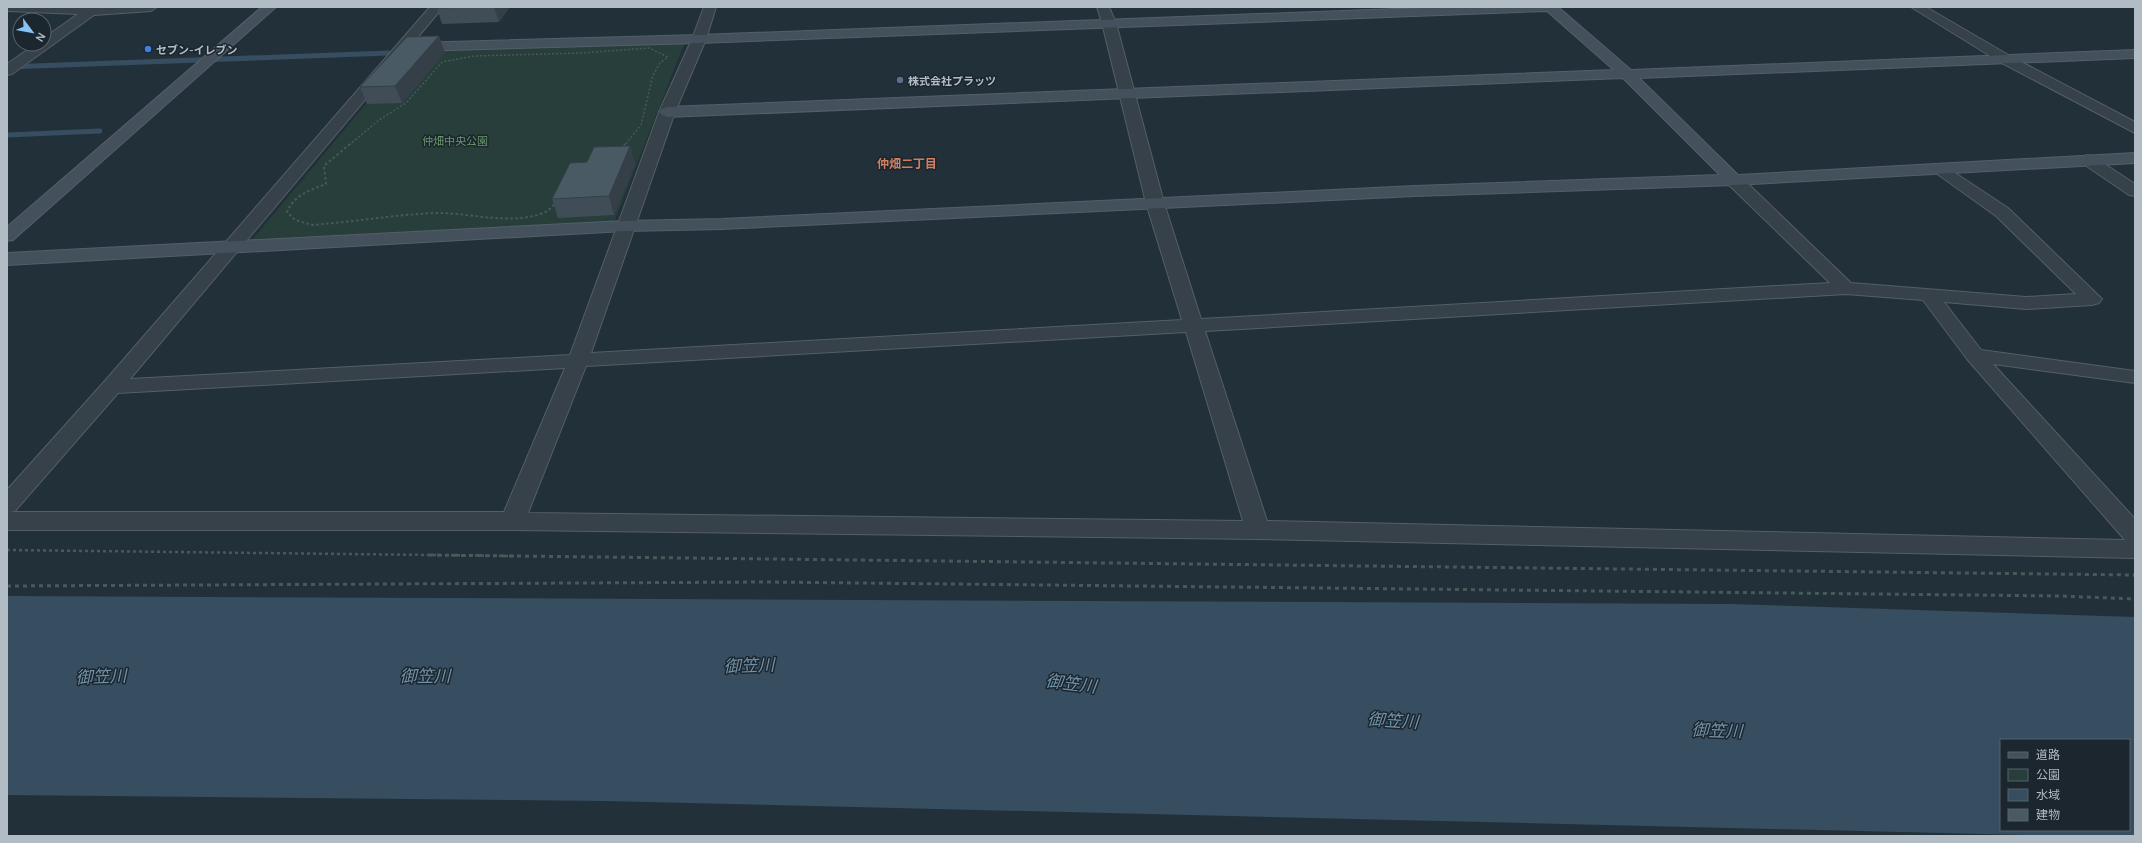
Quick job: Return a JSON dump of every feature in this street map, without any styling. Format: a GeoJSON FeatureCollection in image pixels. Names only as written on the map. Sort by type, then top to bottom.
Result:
{"type":"FeatureCollection","features":[{"type":"Feature","properties":{"kind":"street"},"geometry":{"type":"LineString","coordinates":[[7,7],[91,11],[151,7]]}},
{"type":"Feature","properties":{"kind":"street"},"geometry":{"type":"LineString","coordinates":[[7,236],[270,7]]}},
{"type":"Feature","properties":{"kind":"street"},"geometry":{"type":"LineString","coordinates":[[7,505],[112,387],[230,247],[437,7]]}},
{"type":"Feature","properties":{"kind":"street"},"geometry":{"type":"LineString","coordinates":[[513,521],[578,360],[625,226],[668,112],[699,39],[710,7]]}},
{"type":"Feature","properties":{"kind":"street"},"geometry":{"type":"LineString","coordinates":[[404,47],[699,39],[1106,15],[1550,7],[1627,74],[1846,288]]}},
{"type":"Feature","properties":{"kind":"street"},"geometry":{"type":"LineString","coordinates":[[1917,7],[2005,59],[2135,128]]}},
{"type":"Feature","properties":{"kind":"street"},"geometry":{"type":"LineString","coordinates":[[11,67],[91,11]]}},
{"type":"Feature","properties":{"kind":"street"},"geometry":{"type":"LineString","coordinates":[[1106,15],[1155,203],[1258,530]]}},
{"type":"Feature","properties":{"kind":"street"},"geometry":{"type":"LineString","coordinates":[[668,112],[2135,54]]}},
{"type":"Feature","properties":{"kind":"street"},"geometry":{"type":"LineString","coordinates":[[7,258],[625,226],[722,224],[1407,191],[1734,180],[2135,158]]}},
{"type":"Feature","properties":{"kind":"street"},"geometry":{"type":"LineString","coordinates":[[2088,160],[2135,191]]}},
{"type":"Feature","properties":{"kind":"street"},"geometry":{"type":"LineString","coordinates":[[112,387],[1193,324],[1846,288],[2026,304],[2092,299],[2002,212],[1937,168]]}},
{"type":"Feature","properties":{"kind":"street"},"geometry":{"type":"LineString","coordinates":[[1930,295],[1974,355],[2135,535]]}},
{"type":"Feature","properties":{"kind":"street"},"geometry":{"type":"LineString","coordinates":[[1974,355],[2135,377]]}},
{"type":"Feature","properties":{"kind":"street"},"geometry":{"type":"LineString","coordinates":[[7,521],[513,521],[1258,530],[2135,549]]}},
{"type":"Feature","properties":{"kind":"path"},"geometry":{"type":"LineString","coordinates":[[649,48],[668,57],[660,63],[653,75],[640,125],[626,143],[619,156],[613,162],[596,166],[584,176],[566,182],[553,207],[545,212],[527,218],[461,213],[433,213],[312,225],[295,220],[287,212],[289,204],[300,195],[326,184],[324,166],[379,120],[406,103],[437,68],[442,62],[474,56],[582,53],[649,48]]}},
{"type":"Feature","properties":{"kind":"path"},"geometry":{"type":"LineString","coordinates":[[7,550],[2135,575]]}},
{"type":"Feature","properties":{"kind":"path"},"geometry":{"type":"LineString","coordinates":[[7,586],[767,582],[2061,596],[2135,599]]}},
{"type":"Feature","properties":{"kind":"green space","name":"仲畑中央公園"},"geometry":{"type":"Polygon","coordinates":[[[685,42],[614,222],[253,239],[410,51],[685,42]]]}},
{"type":"Feature","properties":{"kind":"water","name":"御笠川"},"geometry":{"type":"Polygon","coordinates":[[[7,596],[1730,604],[2135,617],[2135,836],[2065,836],[604,801],[7,795],[7,596]]]}},
{"type":"Feature","properties":{"kind":"building"},"geometry":{"type":"Polygon","coordinates":[[[438,7],[478,7],[437,8],[438,7]]]}},
{"type":"Feature","properties":{"kind":"building"},"geometry":{"type":"Polygon","coordinates":[[[439,36],[395,86],[360,87],[407,37],[439,36]]]}},
{"type":"Feature","properties":{"kind":"building"},"geometry":{"type":"Polygon","coordinates":[[[630,146],[609,196],[552,199],[570,163],[587,162],[594,147],[630,146]]]}},
{"type":"Feature","properties":{"kind":"waterway"},"geometry":{"type":"LineString","coordinates":[[7,67],[389,53]]}},
{"type":"Feature","properties":{"kind":"waterway"},"geometry":{"type":"LineString","coordinates":[[7,135],[100,131]]}},
{"type":"Feature","properties":{"kind":"place","name":"セブン-イレブン"},"geometry":{"type":"Point","coordinates":[148,49]}},
{"type":"Feature","properties":{"kind":"place","name":"株式会社プラッツ"},"geometry":{"type":"Point","coordinates":[900,80]}},
{"type":"Feature","properties":{"kind":"district","name":"仲畑二丁目"},"geometry":{"type":"Point","coordinates":[907,163]}}]}
